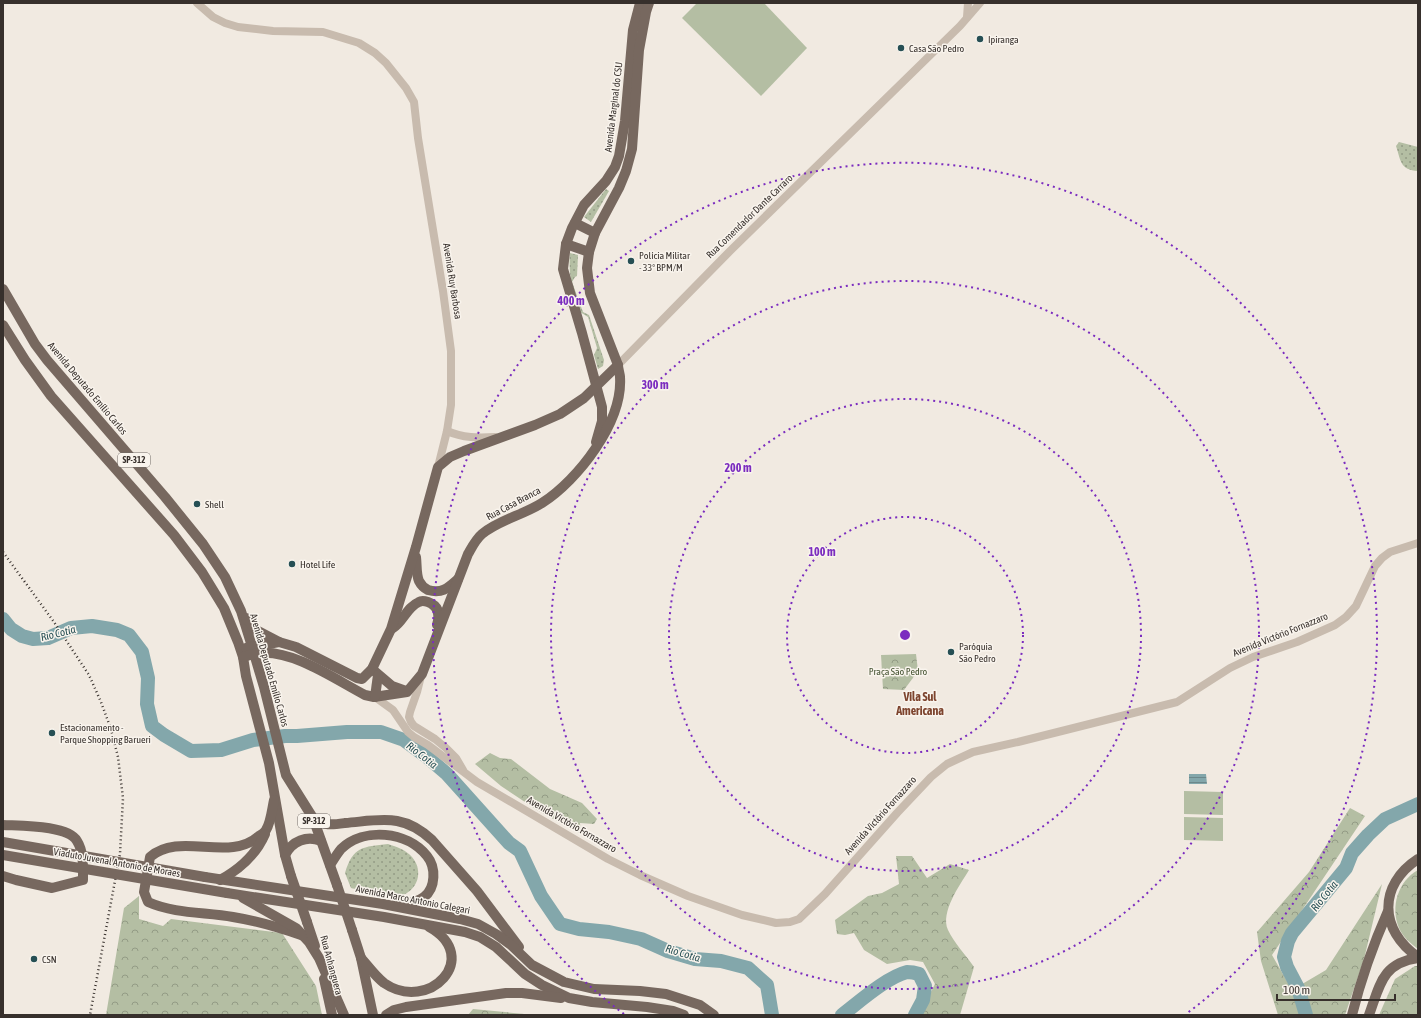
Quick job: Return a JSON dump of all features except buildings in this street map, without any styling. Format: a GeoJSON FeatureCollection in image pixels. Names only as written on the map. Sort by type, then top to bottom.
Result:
{"type":"FeatureCollection","features":[{"type":"Feature","properties":{"kind":"main road","name":"Avenida Marginal do CSU"},"geometry":{"type":"LineString","coordinates":[[595,386],[582,333],[563,269],[566,244],[575,223],[584,205],[606,181],[615,167],[619,156],[625,121],[633,30],[640,3]]}},
{"type":"Feature","properties":{"kind":"main road","name":"Avenida Marginal do CSU"},"geometry":{"type":"LineString","coordinates":[[618,366],[590,293],[587,268],[589,252],[596,233],[619,188],[630,159],[640,50],[646,12],[649,3]]}},
{"type":"Feature","properties":{"kind":"main road"},"geometry":{"type":"LineString","coordinates":[[575,223],[596,233]]}},
{"type":"Feature","properties":{"kind":"main road"},"geometry":{"type":"LineString","coordinates":[[566,244],[589,252]]}},
{"type":"Feature","properties":{"kind":"main road","name":"Avenida Deputado Emílio Carlos"},"geometry":{"type":"LineString","coordinates":[[3,289],[31,337],[47,360],[166,496],[203,544],[225,577],[241,611],[253,650],[286,775],[313,818],[361,958]]}},
{"type":"Feature","properties":{"kind":"main road","name":"SP-312"},"geometry":{"type":"LineString","coordinates":[[3,325],[51,396],[174,535],[198,567],[224,608],[241,653],[269,763],[285,856]]}},
{"type":"Feature","properties":{"kind":"main road","name":"Rua Comendador Dante Carraro"},"geometry":{"type":"LineString","coordinates":[[438,467],[450,457],[560,414],[584,398],[618,366]]}},
{"type":"Feature","properties":{"kind":"main road","name":"Rua Casa Branca"},"geometry":{"type":"LineString","coordinates":[[422,674],[468,554],[482,534],[498,524],[527,512],[543,503],[565,485],[588,460],[608,428],[617,403],[620,377],[618,366]]}},
{"type":"Feature","properties":{"kind":"main road","name":"Rua Casa Branca"},"geometry":{"type":"LineString","coordinates":[[593,452],[602,421],[602,407],[595,386]]}},
{"type":"Feature","properties":{"kind":"main road","name":"Avenida Ruy Barbosa"},"geometry":{"type":"LineString","coordinates":[[375,697],[375,672],[391,629],[438,467]]}},
{"type":"Feature","properties":{"kind":"main road"},"geometry":{"type":"LineString","coordinates":[[416,547],[418,576],[424,588],[438,592],[446,589],[458,578]]}},
{"type":"Feature","properties":{"kind":"main road"},"geometry":{"type":"LineString","coordinates":[[391,629],[397,626],[405,614],[419,602],[425,601],[434,604],[438,610],[438,621],[432,640],[432,646]]}},
{"type":"Feature","properties":{"kind":"main road"},"geometry":{"type":"LineString","coordinates":[[241,611],[256,630],[279,642],[296,648],[357,678],[362,679],[375,672],[392,686],[407,692]]}},
{"type":"Feature","properties":{"kind":"main road"},"geometry":{"type":"LineString","coordinates":[[241,653],[279,642]]}},
{"type":"Feature","properties":{"kind":"main road","name":"Avenida Victório Fornazzaro"},"geometry":{"type":"LineString","coordinates":[[253,650],[260,653],[283,655],[311,666],[365,695],[375,697]]}},
{"type":"Feature","properties":{"kind":"main road"},"geometry":{"type":"LineString","coordinates":[[375,697],[407,692],[422,674]]}},
{"type":"Feature","properties":{"kind":"main road"},"geometry":{"type":"LineString","coordinates":[[220,880],[232,874],[249,859],[256,850],[270,818],[275,792]]}},
{"type":"Feature","properties":{"kind":"main road"},"geometry":{"type":"LineString","coordinates":[[313,818],[326,825],[392,820],[404,822],[424,832],[477,891],[532,965]]}},
{"type":"Feature","properties":{"kind":"main road"},"geometry":{"type":"LineString","coordinates":[[3,825],[52,829],[65,832],[73,836],[77,839],[81,852],[84,880],[52,888],[3,876]]}},
{"type":"Feature","properties":{"kind":"main road"},"geometry":{"type":"LineString","coordinates":[[266,830],[256,839],[246,844],[234,847],[174,846],[163,848],[150,857],[144,892],[148,902],[163,908],[256,921],[304,936]]}},
{"type":"Feature","properties":{"kind":"main road"},"geometry":{"type":"LineString","coordinates":[[330,864],[348,844],[369,836],[384,834],[412,842],[424,853],[430,862],[434,876],[428,894],[415,902],[405,904],[383,904]]}},
{"type":"Feature","properties":{"kind":"main road"},"geometry":{"type":"LineString","coordinates":[[285,856],[290,849],[300,841],[315,838],[321,841]]}},
{"type":"Feature","properties":{"kind":"main road","name":"Viaduto Juvenal Antonio de Moraes"},"geometry":{"type":"LineString","coordinates":[[3,842],[205,877]]}},
{"type":"Feature","properties":{"kind":"main road","name":"Viaduto Juvenal Antonio de Moraes"},"geometry":{"type":"LineString","coordinates":[[3,855],[238,895]]}},
{"type":"Feature","properties":{"kind":"main road","name":"Rua Anhanguera"},"geometry":{"type":"LineString","coordinates":[[285,856],[319,958],[332,1015]]}},
{"type":"Feature","properties":{"kind":"main road"},"geometry":{"type":"LineString","coordinates":[[1418,859],[1407,866],[1396,881],[1389,898],[1388,911],[1391,926],[1398,939],[1407,950],[1418,957]]}},
{"type":"Feature","properties":{"kind":"main road","name":"Avenida Marco Antonio Calegari"},"geometry":{"type":"LineString","coordinates":[[205,877],[383,904],[460,919],[478,924],[496,934],[511,945],[532,965],[564,982],[594,989],[666,994],[700,1005],[714,1015]]}},
{"type":"Feature","properties":{"kind":"main road"},"geometry":{"type":"LineString","coordinates":[[238,895],[296,928],[304,936],[319,958],[344,1015]]}},
{"type":"Feature","properties":{"kind":"main road"},"geometry":{"type":"LineString","coordinates":[[238,895],[459,930],[480,937],[496,947],[525,974],[542,985],[569,998]]}},
{"type":"Feature","properties":{"kind":"main road"},"geometry":{"type":"LineString","coordinates":[[1352,1015],[1377,936],[1388,911]]}},
{"type":"Feature","properties":{"kind":"main road"},"geometry":{"type":"LineString","coordinates":[[361,958],[378,977],[392,987],[414,992],[433,987],[449,972],[452,961],[450,950],[445,939],[424,924]]}},
{"type":"Feature","properties":{"kind":"main road"},"geometry":{"type":"LineString","coordinates":[[1369,1015],[1384,976],[1396,964],[1418,957]]}},
{"type":"Feature","properties":{"kind":"main road","name":"SP-312"},"geometry":{"type":"LineString","coordinates":[[361,958],[373,1015]]}},
{"type":"Feature","properties":{"kind":"main road"},"geometry":{"type":"LineString","coordinates":[[386,1015],[394,1010],[406,1007],[506,993],[522,993],[647,1007],[674,1011],[684,1015]]}},
{"type":"Feature","properties":{"kind":"street","name":"Avenida Ruy Barbosa"},"geometry":{"type":"LineString","coordinates":[[197,3],[214,17],[238,28],[273,31],[323,32],[360,43],[375,53],[386,63],[406,88],[414,102],[418,138],[449,335],[452,370],[452,405],[438,467]]}},
{"type":"Feature","properties":{"kind":"street"},"geometry":{"type":"LineString","coordinates":[[967,17],[968,3]]}},
{"type":"Feature","properties":{"kind":"street","name":"Rua Comendador Dante Carraro"},"geometry":{"type":"LineString","coordinates":[[618,366],[730,251],[956,30],[980,3]]}},
{"type":"Feature","properties":{"kind":"street"},"geometry":{"type":"LineString","coordinates":[[447,431],[460,436],[478,438],[501,437]]}},
{"type":"Feature","properties":{"kind":"street","name":"Avenida Victório Fornazzaro"},"geometry":{"type":"LineString","coordinates":[[375,697],[394,710],[408,732],[414,737],[428,744],[477,782],[602,856],[640,875],[688,896],[742,915],[776,923],[790,922],[799,919],[818,902],[930,777],[947,764],[973,752],[1176,702],[1230,668],[1253,657],[1297,642],[1335,625],[1346,617],[1356,606],[1375,566],[1382,558],[1390,552],[1418,543]]}},
{"type":"Feature","properties":{"kind":"street"},"geometry":{"type":"LineString","coordinates":[[422,674],[409,717],[414,726],[435,739],[456,758],[463,770]]}},
{"type":"Feature","properties":{"kind":"green space"},"geometry":{"type":"Polygon","coordinates":[[[697,3],[764,3],[807,48],[761,96],[682,18],[697,3]]]}},
{"type":"Feature","properties":{"kind":"green space"},"geometry":{"type":"Polygon","coordinates":[[[1399,142],[1418,147],[1418,171],[1408,169],[1402,164],[1396,146],[1399,142]]]}},
{"type":"Feature","properties":{"kind":"green space"},"geometry":{"type":"Polygon","coordinates":[[[606,189],[609,191],[591,222],[584,217],[606,189]]]}},
{"type":"Feature","properties":{"kind":"green space"},"geometry":{"type":"Polygon","coordinates":[[[570,253],[578,255],[577,276],[572,282],[583,312],[589,315],[604,360],[603,366],[598,369],[594,355],[597,348],[588,317],[580,312],[573,290],[570,276],[570,253]]]}},
{"type":"Feature","properties":{"kind":"green space","name":"Praça São Pedro"},"geometry":{"type":"Polygon","coordinates":[[[916,654],[918,671],[904,690],[883,689],[881,655],[916,654]]]}},
{"type":"Feature","properties":{"kind":"green space"},"geometry":{"type":"Polygon","coordinates":[[[490,753],[500,758],[511,759],[550,789],[582,803],[597,819],[594,824],[580,823],[581,834],[537,810],[501,786],[475,764],[490,753]]]}},
{"type":"Feature","properties":{"kind":"green space"},"geometry":{"type":"Polygon","coordinates":[[[1184,791],[1223,792],[1223,815],[1184,814],[1184,791]]]}},
{"type":"Feature","properties":{"kind":"green space"},"geometry":{"type":"Polygon","coordinates":[[[1350,808],[1365,816],[1272,955],[1292,990],[1326,970],[1382,884],[1364,959],[1345,1015],[1278,1015],[1261,961],[1257,932],[1309,872],[1350,808]]]}},
{"type":"Feature","properties":{"kind":"green space"},"geometry":{"type":"Polygon","coordinates":[[[1184,817],[1223,818],[1223,841],[1184,840],[1184,817]]]}},
{"type":"Feature","properties":{"kind":"green space"},"geometry":{"type":"Polygon","coordinates":[[[388,844],[407,852],[416,862],[418,868],[417,880],[411,890],[400,896],[391,896],[351,888],[345,873],[348,864],[356,853],[366,847],[388,844]]]}},
{"type":"Feature","properties":{"kind":"green space"},"geometry":{"type":"Polygon","coordinates":[[[896,856],[912,856],[927,878],[950,864],[969,870],[952,899],[946,923],[951,935],[974,967],[960,1015],[919,1015],[935,984],[923,962],[910,960],[887,964],[864,950],[854,933],[845,935],[837,934],[835,920],[868,896],[882,893],[899,884],[896,856]]]}},
{"type":"Feature","properties":{"kind":"green space"},"geometry":{"type":"Polygon","coordinates":[[[1418,870],[1418,949],[1407,940],[1399,928],[1395,912],[1398,895],[1401,888],[1405,881],[1418,870]]]}},
{"type":"Feature","properties":{"kind":"green space"},"geometry":{"type":"Polygon","coordinates":[[[139,896],[139,919],[163,926],[171,919],[282,933],[316,986],[322,1015],[106,1015],[124,908],[139,896]]]}},
{"type":"Feature","properties":{"kind":"green space"},"geometry":{"type":"Polygon","coordinates":[[[1415,966],[1418,966],[1418,1015],[1379,1015],[1395,979],[1415,966]]]}},
{"type":"Feature","properties":{"kind":"green space"},"geometry":{"type":"Polygon","coordinates":[[[473,1009],[535,1015],[468,1015],[473,1009]]]}},
{"type":"Feature","properties":{"kind":"water"},"geometry":{"type":"Polygon","coordinates":[[[1189,774],[1206,774],[1207,784],[1189,784],[1189,774]]]}},
{"type":"Feature","properties":{"kind":"waterway","name":"Rio Cotia"},"geometry":{"type":"LineString","coordinates":[[3,619],[11,629],[22,636],[33,639],[48,638],[71,628],[92,626],[117,630],[129,635],[142,652],[148,678],[147,704],[152,726],[191,751],[221,750],[253,740],[285,736],[347,732],[381,732],[404,740],[447,774],[509,843],[520,851],[541,896],[560,924],[579,929],[609,932],[641,939],[668,951],[695,959],[721,961],[748,968],[767,985],[772,1015]]}},
{"type":"Feature","properties":{"kind":"waterway","name":"Rio Cotia"},"geometry":{"type":"LineString","coordinates":[[1306,1015],[1298,988],[1287,967],[1284,957],[1288,941],[1292,933],[1346,868],[1352,853],[1368,835],[1385,819],[1418,804]]}},
{"type":"Feature","properties":{"kind":"waterway","name":"Rio Cotia"},"geometry":{"type":"LineString","coordinates":[[842,1015],[882,984],[907,972],[919,974],[925,986],[923,1000],[915,1015]]}},
{"type":"Feature","properties":{"kind":"railway"},"geometry":{"type":"LineString","coordinates":[[3,552],[54,622],[89,675],[111,729],[118,757],[123,798],[120,854],[90,1015]]}},
{"type":"Feature","properties":{"kind":"place","name":"Ipiranga"},"geometry":{"type":"Point","coordinates":[980,39]}},
{"type":"Feature","properties":{"kind":"place","name":"Casa São Pedro"},"geometry":{"type":"Point","coordinates":[901,48]}},
{"type":"Feature","properties":{"kind":"place","name":"Polícia Militar - 33º BPM/M"},"geometry":{"type":"Point","coordinates":[631,261]}},
{"type":"Feature","properties":{"kind":"place","name":"Shell"},"geometry":{"type":"Point","coordinates":[197,504]}},
{"type":"Feature","properties":{"kind":"place","name":"Hotel Life"},"geometry":{"type":"Point","coordinates":[292,564]}},
{"type":"Feature","properties":{"kind":"place","name":"Paróquia São Pedro"},"geometry":{"type":"Point","coordinates":[951,652]}},
{"type":"Feature","properties":{"kind":"place","name":"Estacionamento - Parque Shopping Barueri"},"geometry":{"type":"Point","coordinates":[52,733]}},
{"type":"Feature","properties":{"kind":"place","name":"CSN"},"geometry":{"type":"Point","coordinates":[34,959]}},
{"type":"Feature","properties":{"kind":"district","name":"Vila Sul Americana"},"geometry":{"type":"Point","coordinates":[920,704]}}]}
